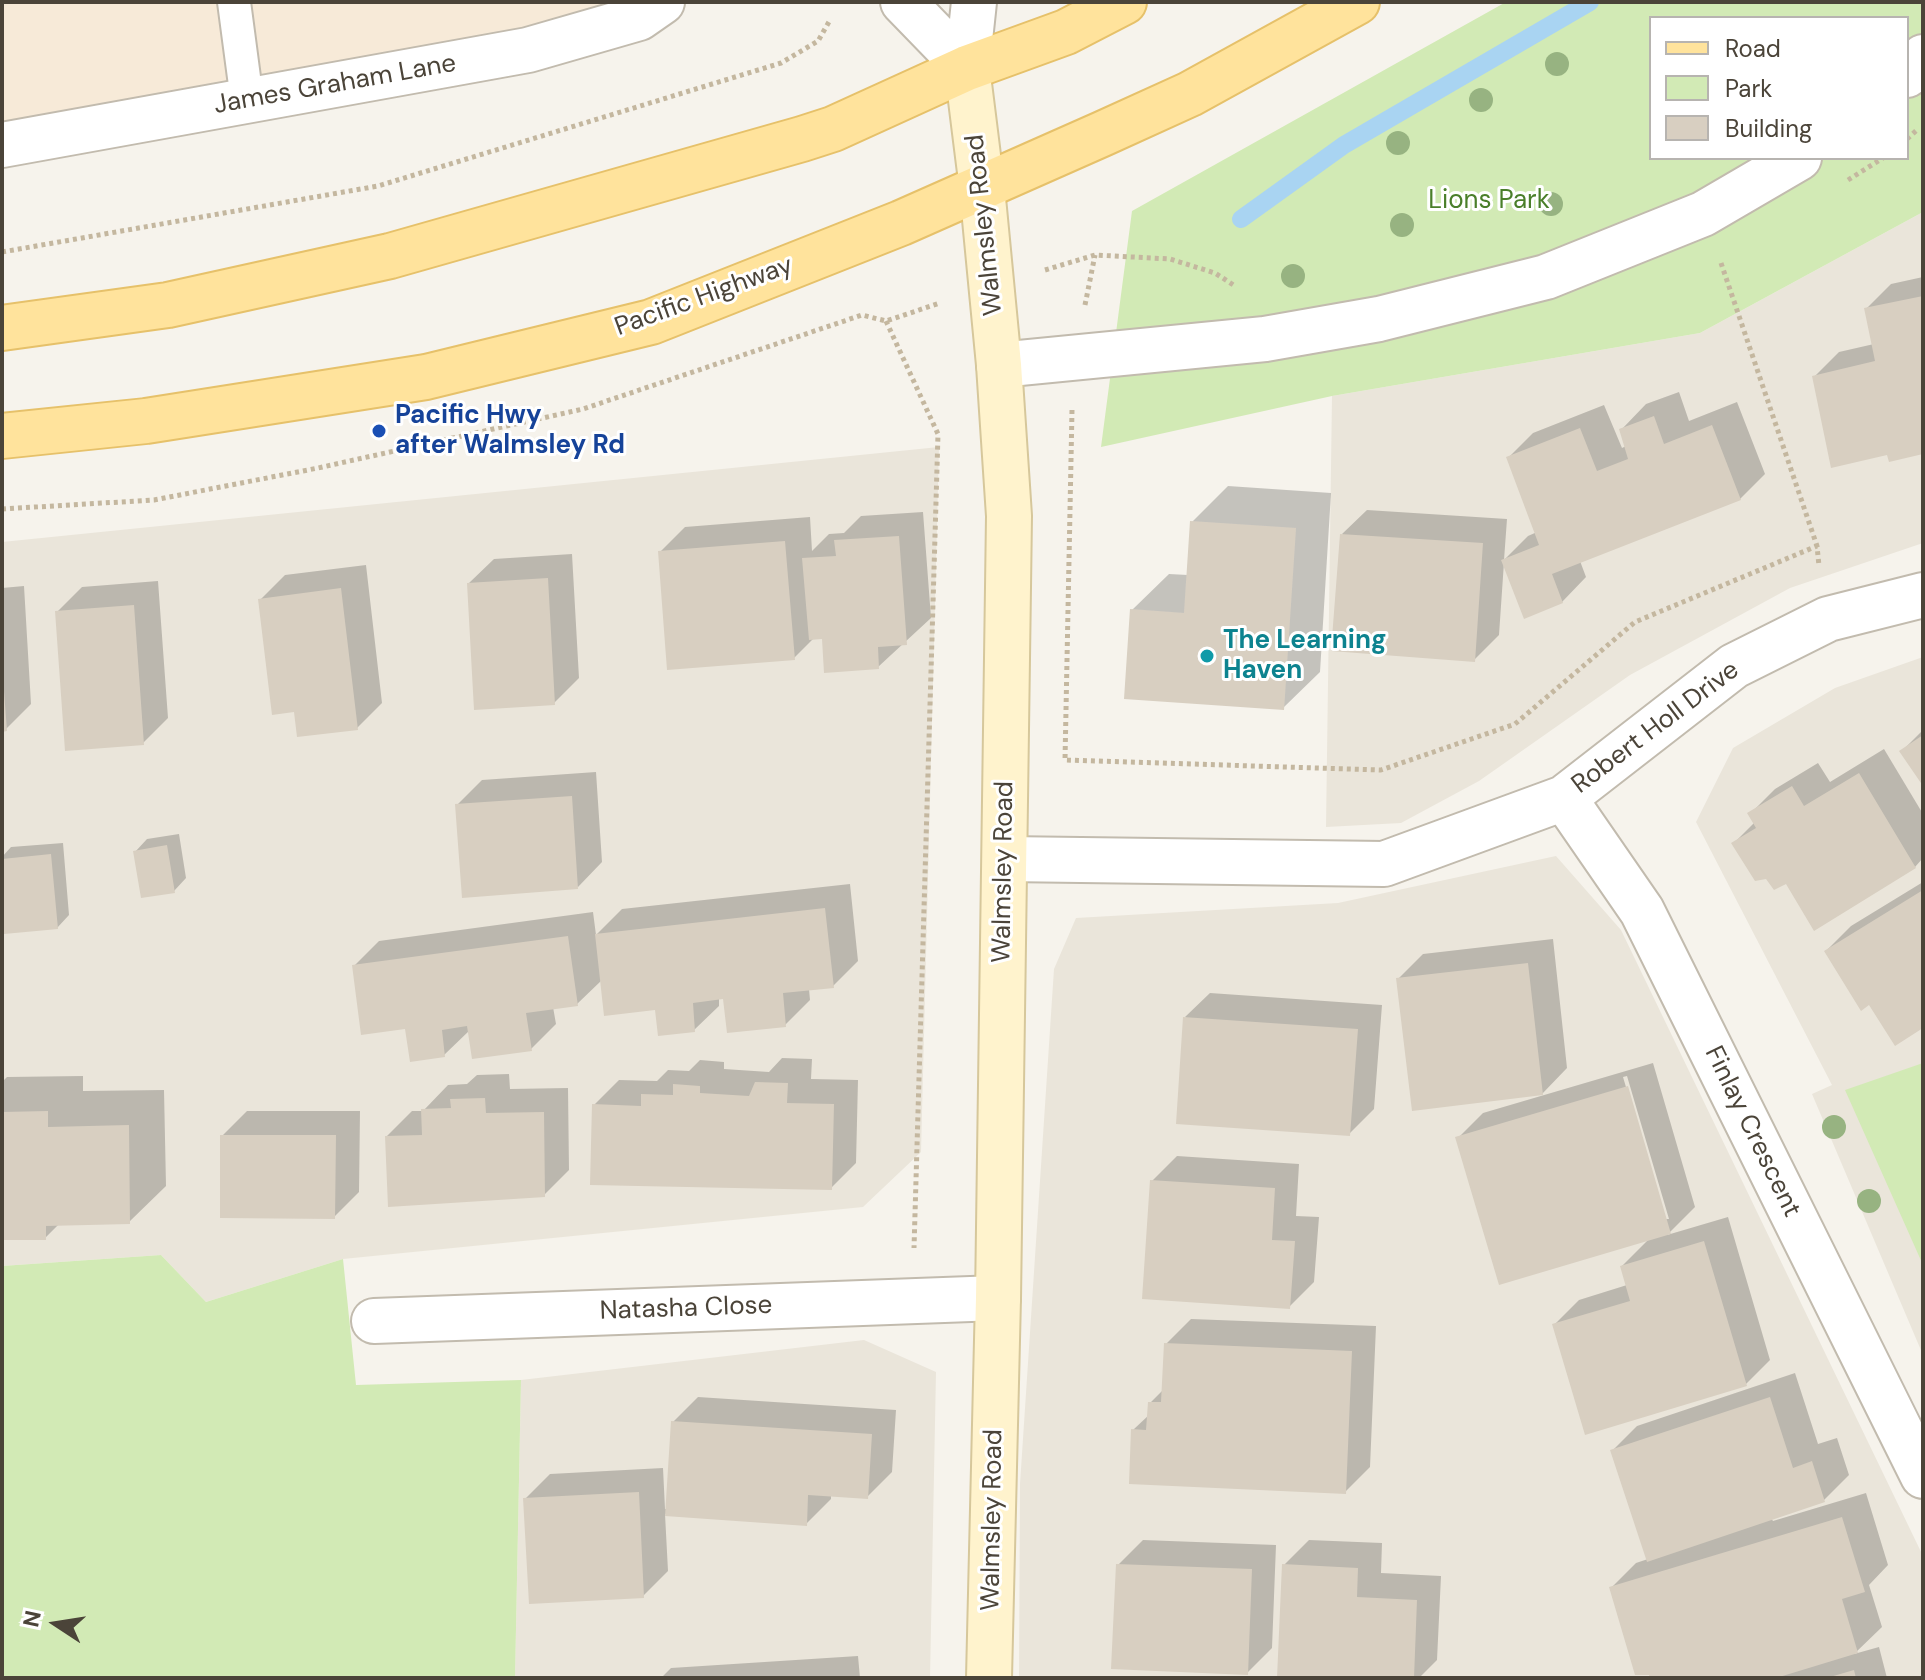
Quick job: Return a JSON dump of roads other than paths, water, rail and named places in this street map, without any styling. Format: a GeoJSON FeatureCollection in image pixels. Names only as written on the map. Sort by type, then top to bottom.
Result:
{"type":"FeatureCollection","features":[{"type":"Feature","properties":{"kind":"main road"},"geometry":{"type":"LineString","coordinates":[[2,328],[168,305],[390,256],[802,139],[833,129],[967,68],[1066,32],[1124,2]]}},
{"type":"Feature","properties":{"kind":"main road","name":"Pacific Highway"},"geometry":{"type":"LineString","coordinates":[[2,436],[146,421],[426,377],[651,322],[889,228],[1190,94],[1357,2]]}},
{"type":"Feature","properties":{"kind":"street","name":"James Graham Lane"},"geometry":{"type":"LineString","coordinates":[[2,145],[528,50],[639,18],[662,2]]}},
{"type":"Feature","properties":{"kind":"street"},"geometry":{"type":"LineString","coordinates":[[903,2],[967,68]]}},
{"type":"Feature","properties":{"kind":"street"},"geometry":{"type":"LineString","coordinates":[[967,68],[974,2]]}},
{"type":"Feature","properties":{"kind":"street"},"geometry":{"type":"LineString","coordinates":[[1909,73],[1923,57]]}},
{"type":"Feature","properties":{"kind":"street","name":"Walmsley Road"},"geometry":{"type":"LineString","coordinates":[[967,68],[999,365],[1009,516],[998,1298],[989,1678]]}},
{"type":"Feature","properties":{"kind":"street"},"geometry":{"type":"LineString","coordinates":[[999,365],[1265,339],[1379,319],[1546,277],[1703,214],[1796,160]]}},
{"type":"Feature","properties":{"kind":"street","name":"Robert Holl Drive"},"geometry":{"type":"LineString","coordinates":[[1005,859],[1384,864],[1564,798],[1734,666],[1828,619],[1923,595]]}},
{"type":"Feature","properties":{"kind":"street","name":"Finlay Crescent"},"geometry":{"type":"LineString","coordinates":[[1564,798],[1642,911],[1923,1476]]}},
{"type":"Feature","properties":{"kind":"street","name":"Natasha Close"},"geometry":{"type":"LineString","coordinates":[[374,1321],[998,1298]]}},
{"type":"Feature","properties":{"kind":"lane"},"geometry":{"type":"LineString","coordinates":[[234,2],[247,100]]}},
{"type":"Feature","properties":{"kind":"waterway"},"geometry":{"type":"LineString","coordinates":[[1241,219],[1344,145],[1590,2]]}},
{"type":"Feature","properties":{"kind":"place","name":"Pacific Hwy after Walmsley Rd"},"geometry":{"type":"Point","coordinates":[379,431]}},
{"type":"Feature","properties":{"kind":"place","name":"The Learning Haven"},"geometry":{"type":"Point","coordinates":[1207,656]}},
{"type":"Feature","properties":{"kind":"park label","name":"Lions Park"},"geometry":{"type":"Point","coordinates":[1489,201]}}]}
